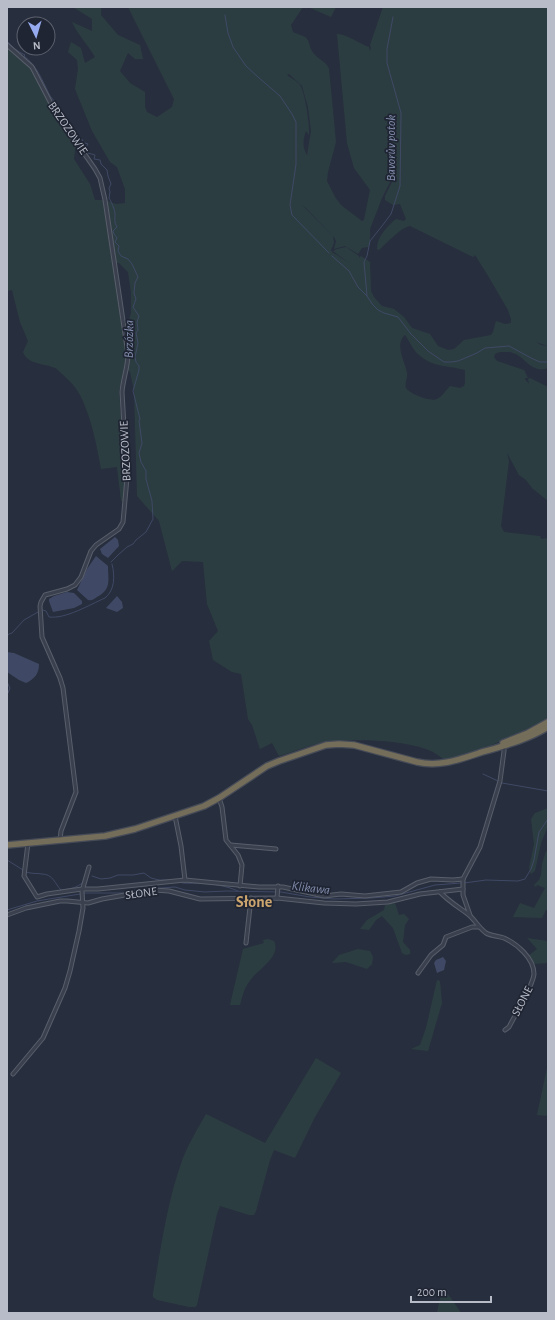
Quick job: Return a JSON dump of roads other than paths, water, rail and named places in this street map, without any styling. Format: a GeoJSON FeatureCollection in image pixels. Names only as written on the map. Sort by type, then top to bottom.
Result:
{"type":"FeatureCollection","features":[{"type":"Feature","properties":{"kind":"highway"},"geometry":{"type":"LineString","coordinates":[[7,845],[119,834],[200,808],[219,798],[271,764],[296,754],[329,745],[354,745],[412,761],[430,764],[454,761],[479,753],[528,733],[548,722]]}},
{"type":"Feature","properties":{"kind":"highway"},"geometry":{"type":"LineString","coordinates":[[503,744],[524,739],[548,727]]}},
{"type":"Feature","properties":{"kind":"street","name":"BRZOZOWIE"},"geometry":{"type":"LineString","coordinates":[[7,45],[32,67],[56,113],[100,178],[106,208],[128,354],[128,363],[122,392],[127,478],[123,522],[119,529],[96,545],[91,551],[81,577],[77,583],[67,589],[46,595],[40,602],[42,637],[63,688],[76,792],[61,831],[60,840]]}},
{"type":"Feature","properties":{"kind":"street"},"geometry":{"type":"LineString","coordinates":[[463,888],[463,880],[480,847],[499,786],[504,751],[503,744]]}},
{"type":"Feature","properties":{"kind":"street"},"geometry":{"type":"LineString","coordinates":[[219,798],[222,807],[226,840],[238,855],[242,865],[240,886]]}},
{"type":"Feature","properties":{"kind":"street"},"geometry":{"type":"LineString","coordinates":[[175,816],[181,846],[185,880]]}},
{"type":"Feature","properties":{"kind":"street"},"geometry":{"type":"LineString","coordinates":[[28,843],[24,876],[37,897],[47,894],[185,880],[240,886],[278,888],[324,896],[341,894],[365,896],[401,892],[417,883],[431,879],[463,880]]}},
{"type":"Feature","properties":{"kind":"street"},"geometry":{"type":"LineString","coordinates":[[230,845],[276,849]]}},
{"type":"Feature","properties":{"kind":"street"},"geometry":{"type":"LineString","coordinates":[[13,1074],[43,1038],[63,994],[68,980],[79,931],[83,903],[81,898],[82,890],[89,867]]}},
{"type":"Feature","properties":{"kind":"street"},"geometry":{"type":"LineString","coordinates":[[277,896],[278,888]]}},
{"type":"Feature","properties":{"kind":"street","name":"SŁONE"},"geometry":{"type":"LineString","coordinates":[[7,915],[21,909],[67,901],[88,903],[154,890],[168,891],[200,898],[251,898],[277,896],[324,903],[362,904],[388,902],[420,894],[463,888],[470,915]]}},
{"type":"Feature","properties":{"kind":"street","name":"SŁONE"},"geometry":{"type":"LineString","coordinates":[[440,892],[470,915],[487,934],[504,938],[529,958],[533,967],[534,975],[531,985],[509,1027],[505,1030]]}},
{"type":"Feature","properties":{"kind":"street"},"geometry":{"type":"LineString","coordinates":[[246,944],[251,898]]}},
{"type":"Feature","properties":{"kind":"street"},"geometry":{"type":"LineString","coordinates":[[418,973],[431,955],[443,945],[446,937],[479,926]]}},
{"type":"Feature","properties":{"kind":"water"},"geometry":{"type":"Polygon","coordinates":[[[115,537],[118,540],[119,546],[108,558],[102,554],[100,549],[115,537]]]}},
{"type":"Feature","properties":{"kind":"water"},"geometry":{"type":"Polygon","coordinates":[[[96,556],[108,566],[108,584],[102,594],[93,600],[88,600],[77,590],[87,569],[96,556]]]}},
{"type":"Feature","properties":{"kind":"water"},"geometry":{"type":"Polygon","coordinates":[[[67,592],[74,593],[82,601],[82,604],[74,608],[53,612],[49,599],[67,592]]]}},
{"type":"Feature","properties":{"kind":"water"},"geometry":{"type":"Polygon","coordinates":[[[117,596],[122,602],[123,608],[117,612],[106,608],[117,596]]]}},
{"type":"Feature","properties":{"kind":"water"},"geometry":{"type":"Polygon","coordinates":[[[7,652],[14,653],[39,664],[37,673],[32,680],[26,683],[7,672],[7,652]]]}},
{"type":"Feature","properties":{"kind":"water"},"geometry":{"type":"Polygon","coordinates":[[[443,957],[446,961],[444,970],[437,973],[434,963],[436,960],[443,957]]]}},
{"type":"Feature","properties":{"kind":"waterway"},"geometry":{"type":"LineString","coordinates":[[225,15],[228,33],[233,47],[246,66],[280,96],[296,122],[296,164],[290,205],[292,215],[329,253]]}},
{"type":"Feature","properties":{"kind":"waterway","name":"Bavorův potok"},"geometry":{"type":"LineString","coordinates":[[393,17],[387,49],[387,63],[401,113],[400,186],[391,214],[370,241],[367,256],[364,262],[367,296],[378,310],[398,317],[411,334],[428,351],[444,362],[458,361],[485,348],[509,346],[540,362],[548,362]]}},
{"type":"Feature","properties":{"kind":"waterway","name":"Brzózka"},"geometry":{"type":"LineString","coordinates":[[7,41],[29,60],[39,74],[59,112],[68,125],[74,130],[74,133],[79,139],[83,140],[81,144],[88,144],[86,147],[88,153],[95,155],[94,159],[100,160],[101,164],[107,170],[111,184],[109,188],[109,198],[114,210],[117,227],[113,231],[117,238],[115,242],[119,246],[118,251],[121,256],[128,259],[138,277],[135,283],[134,293],[136,299],[133,307],[139,316],[137,322],[138,330],[136,333],[138,343],[135,357],[139,370],[133,391],[140,419],[142,443],[139,453],[141,462],[146,471],[146,479],[152,501],[153,519],[146,532],[111,562]]}},
{"type":"Feature","properties":{"kind":"waterway"},"geometry":{"type":"LineString","coordinates":[[332,256],[349,271],[358,287],[367,296]]}},
{"type":"Feature","properties":{"kind":"waterway","name":"Brzózka"},"geometry":{"type":"LineString","coordinates":[[43,610],[46,611],[49,617],[63,616],[105,598],[111,591],[112,587],[114,573],[112,564]]}},
{"type":"Feature","properties":{"kind":"waterway","name":"Brzózka"},"geometry":{"type":"LineString","coordinates":[[7,636],[12,633],[24,620],[38,612]]}},
{"type":"Feature","properties":{"kind":"waterway","name":"Brzózka"},"geometry":{"type":"LineString","coordinates":[[7,682],[10,688],[7,695]]}},
{"type":"Feature","properties":{"kind":"waterway"},"geometry":{"type":"LineString","coordinates":[[483,774],[498,781]]}},
{"type":"Feature","properties":{"kind":"waterway"},"geometry":{"type":"LineString","coordinates":[[502,783],[548,791]]}},
{"type":"Feature","properties":{"kind":"waterway","name":"Klikawa"},"geometry":{"type":"LineString","coordinates":[[464,883],[486,880],[518,881],[525,879],[534,860],[539,832],[548,819]]}},
{"type":"Feature","properties":{"kind":"waterway"},"geometry":{"type":"LineString","coordinates":[[7,860],[23,870]]}},
{"type":"Feature","properties":{"kind":"waterway"},"geometry":{"type":"LineString","coordinates":[[26,872],[46,874],[61,890],[76,887],[83,882]]}},
{"type":"Feature","properties":{"kind":"waterway"},"geometry":{"type":"LineString","coordinates":[[92,876],[101,879],[118,875],[144,873],[151,878],[159,880],[176,880]]}},
{"type":"Feature","properties":{"kind":"waterway"},"geometry":{"type":"LineString","coordinates":[[178,882],[213,884],[238,891]]}},
{"type":"Feature","properties":{"kind":"waterway","name":"Klikawa"},"geometry":{"type":"LineString","coordinates":[[83,893],[124,893],[175,887],[185,890],[205,892],[281,892],[334,899],[395,896],[435,885],[461,883]]}},
{"type":"Feature","properties":{"kind":"waterway","name":"Klikawa"},"geometry":{"type":"LineString","coordinates":[[7,910],[37,901],[80,894]]}},
{"type":"Feature","properties":{"kind":"district","name":"Słone"},"geometry":{"type":"Point","coordinates":[254,901]}}]}
